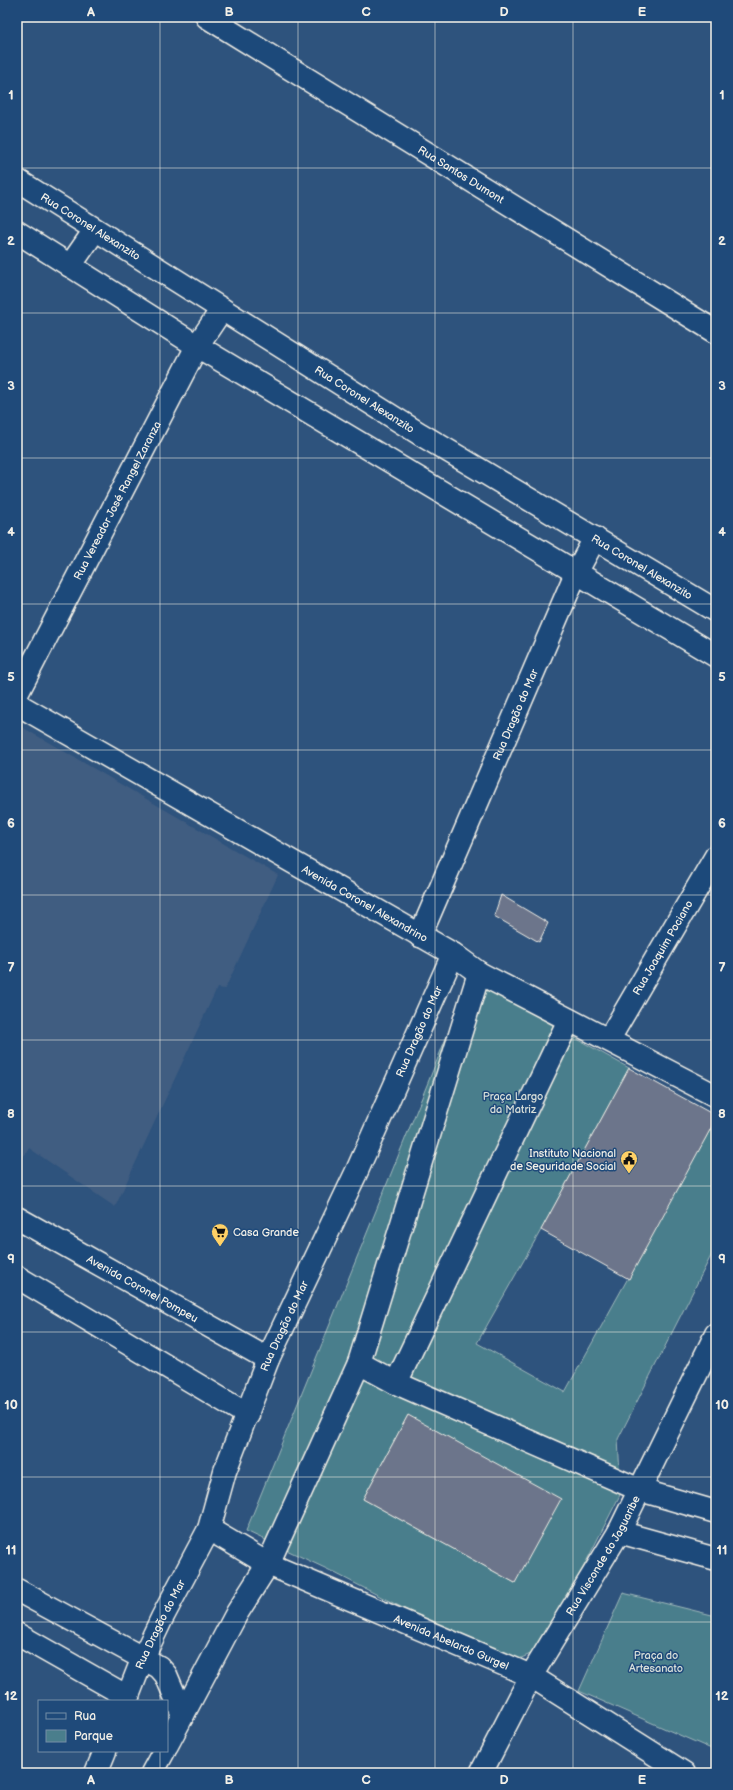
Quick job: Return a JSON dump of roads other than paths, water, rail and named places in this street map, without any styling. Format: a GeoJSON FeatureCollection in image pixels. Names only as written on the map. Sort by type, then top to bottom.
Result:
{"type":"FeatureCollection","features":[{"type":"Feature","properties":{"kind":"main road","name":"Rua Santos Dumont"},"geometry":{"type":"LineString","coordinates":[[207,17],[716,332]]}},
{"type":"Feature","properties":{"kind":"main road","name":"Rua Coronel Alexanzito"},"geometry":{"type":"LineString","coordinates":[[17,180],[420,434],[716,611]]}},
{"type":"Feature","properties":{"kind":"main road"},"geometry":{"type":"LineString","coordinates":[[70,266],[95,230]]}},
{"type":"Feature","properties":{"kind":"main road"},"geometry":{"type":"LineString","coordinates":[[17,232],[197,346],[716,656]]}},
{"type":"Feature","properties":{"kind":"main road","name":"Rua Vereador José Rangel Zaranza"},"geometry":{"type":"LineString","coordinates":[[17,694],[197,346],[222,309]]}},
{"type":"Feature","properties":{"kind":"main road","name":"Rua Dragão do Mar"},"geometry":{"type":"LineString","coordinates":[[420,936],[576,573],[595,538]]}},
{"type":"Feature","properties":{"kind":"main road","name":"Avenida Coronel Alexandrino"},"geometry":{"type":"LineString","coordinates":[[17,704],[453,954],[479,973],[609,1039],[716,1096]]}},
{"type":"Feature","properties":{"kind":"main road","name":"Rua Joaquim Pociano"},"geometry":{"type":"LineString","coordinates":[[609,1039],[716,856]]}},
{"type":"Feature","properties":{"kind":"main road","name":"Rua Dragão do Mar"},"geometry":{"type":"LineString","coordinates":[[127,1699],[142,1660],[162,1618],[209,1529],[225,1471],[248,1415],[268,1359],[356,1173],[453,954]]}},
{"type":"Feature","properties":{"kind":"main road"},"geometry":{"type":"LineString","coordinates":[[168,1743],[237,1614],[268,1564],[360,1363],[479,973]]}},
{"type":"Feature","properties":{"kind":"main road"},"geometry":{"type":"LineString","coordinates":[[396,1383],[569,1020]]}},
{"type":"Feature","properties":{"kind":"main road","name":"Avenida Coronel Pompeu"},"geometry":{"type":"LineString","coordinates":[[17,1218],[268,1359]]}},
{"type":"Feature","properties":{"kind":"main road"},"geometry":{"type":"LineString","coordinates":[[17,1277],[248,1415]]}},
{"type":"Feature","properties":{"kind":"main road","name":"Rua Visconde do Jaguaribe"},"geometry":{"type":"LineString","coordinates":[[481,1773],[531,1676],[619,1532],[716,1334]]}},
{"type":"Feature","properties":{"kind":"main road"},"geometry":{"type":"LineString","coordinates":[[360,1363],[396,1383],[640,1490],[716,1512]]}},
{"type":"Feature","properties":{"kind":"main road","name":"Avenida Abelardo Gurgel"},"geometry":{"type":"LineString","coordinates":[[209,1529],[268,1564],[531,1676],[684,1773]]}},
{"type":"Feature","properties":{"kind":"main road"},"geometry":{"type":"LineString","coordinates":[[619,1532],[716,1559]]}},
{"type":"Feature","properties":{"kind":"main road"},"geometry":{"type":"LineString","coordinates":[[17,1590],[142,1660],[159,1667],[166,1675],[183,1715]]}},
{"type":"Feature","properties":{"kind":"main road"},"geometry":{"type":"LineString","coordinates":[[17,1634],[127,1699]]}},
{"type":"Feature","properties":{"kind":"main road"},"geometry":{"type":"LineString","coordinates":[[96,1773],[105,1752]]}},
{"type":"Feature","properties":{"kind":"main road"},"geometry":{"type":"LineString","coordinates":[[152,1773],[163,1752]]}},
{"type":"Feature","properties":{"kind":"place","name":"Instituto Nacional de Seguridade Social"},"geometry":{"type":"Point","coordinates":[629,1174]}},
{"type":"Feature","properties":{"kind":"place","name":"Casa Grande"},"geometry":{"type":"Point","coordinates":[220,1247]}},
{"type":"Feature","properties":{"kind":"park label","name":"Praça Largo da Matriz"},"geometry":{"type":"Point","coordinates":[513,1102]}},
{"type":"Feature","properties":{"kind":"park label","name":"Praça do Artesanato"},"geometry":{"type":"Point","coordinates":[656,1661]}}]}
